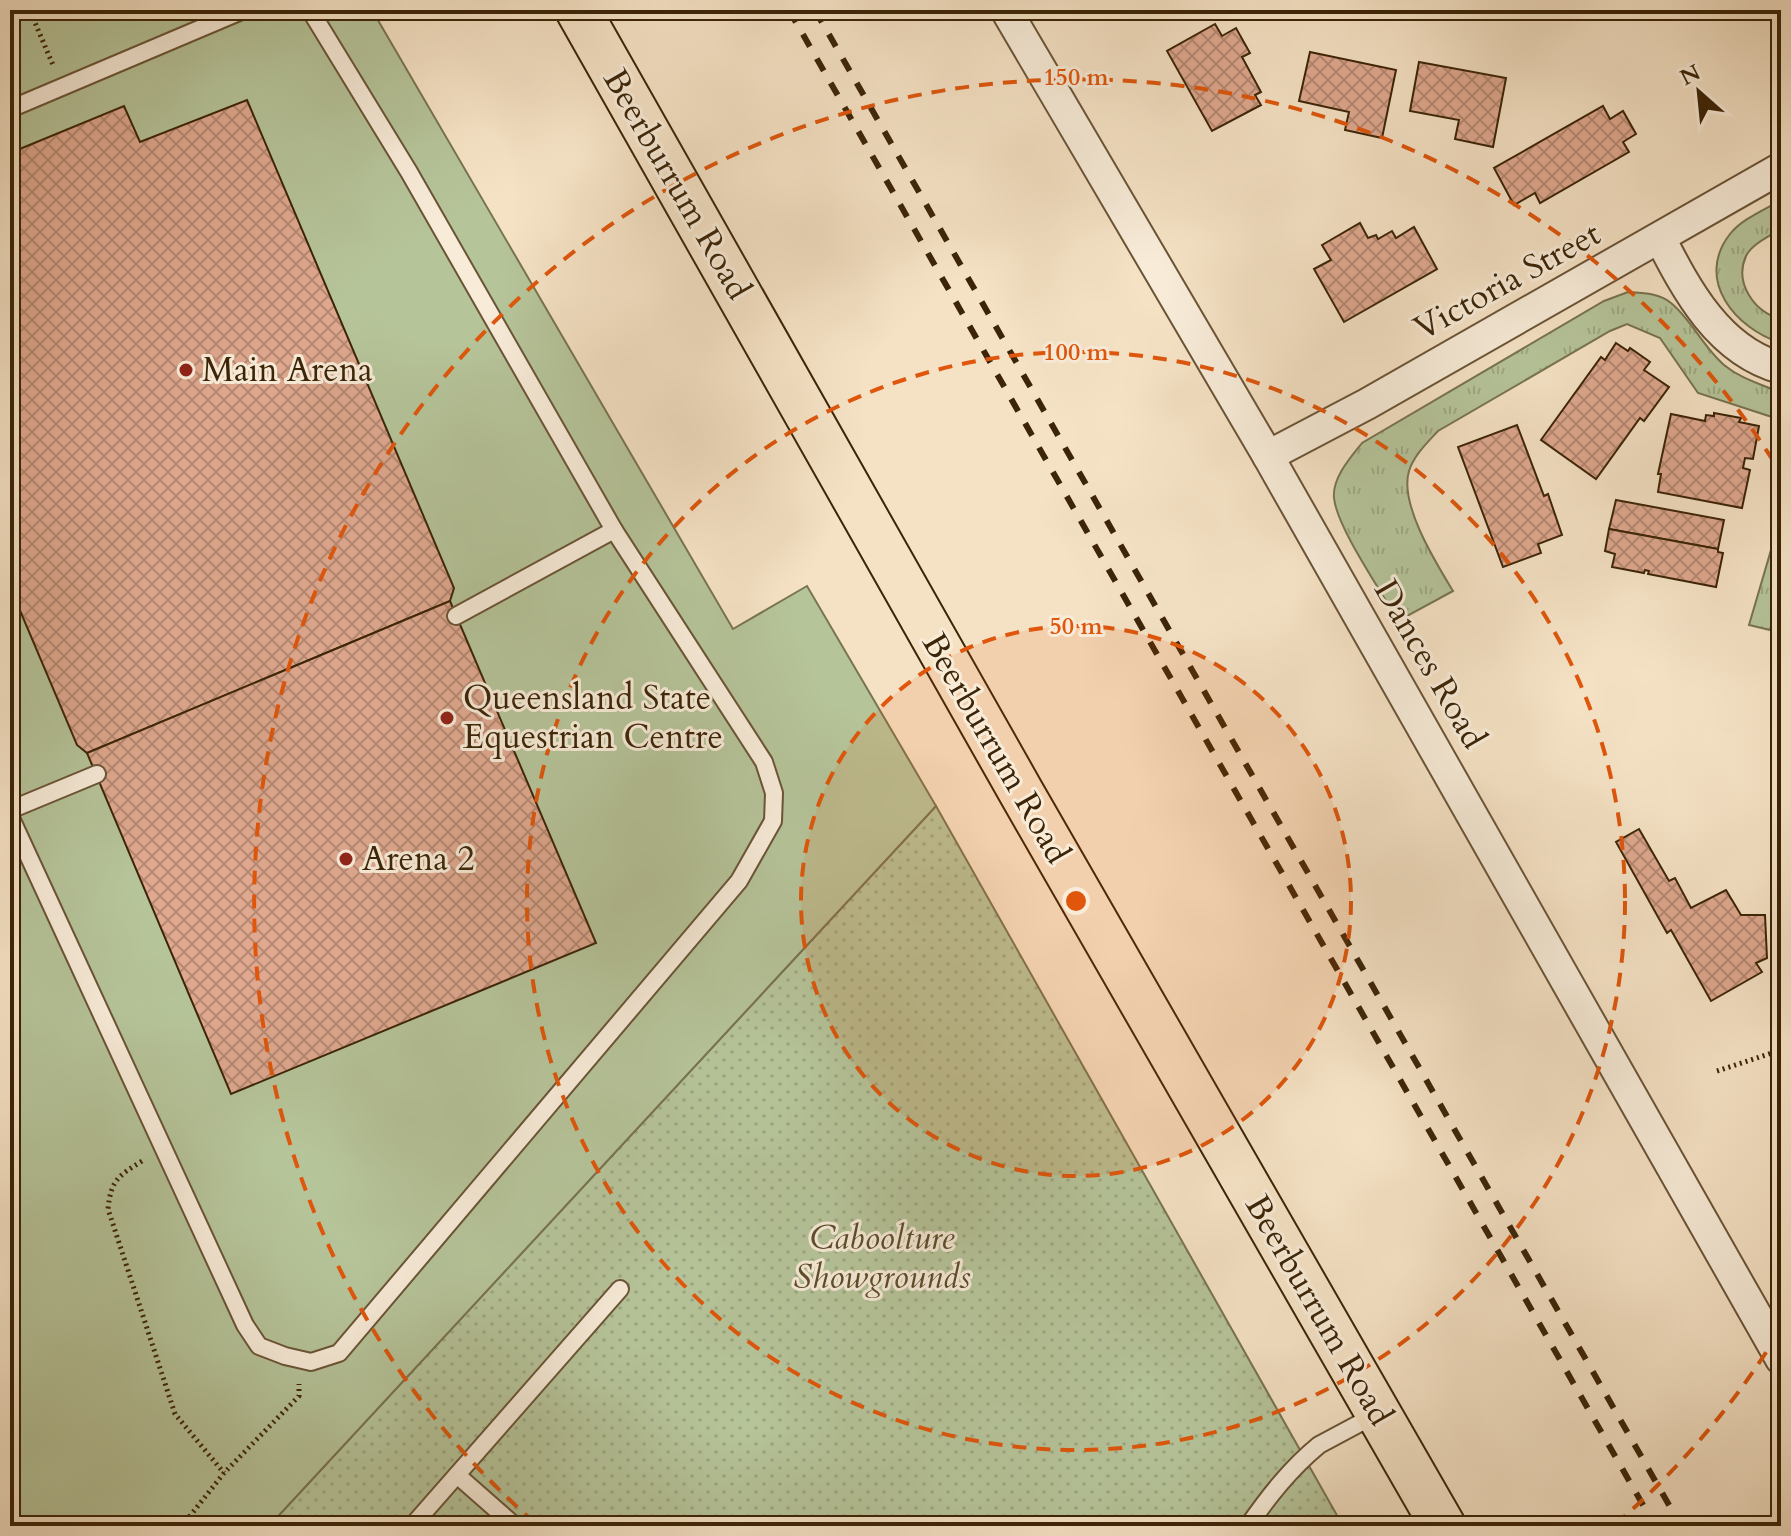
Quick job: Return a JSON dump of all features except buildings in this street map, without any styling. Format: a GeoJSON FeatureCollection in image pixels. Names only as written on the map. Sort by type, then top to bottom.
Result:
{"type":"FeatureCollection","features":[{"type":"Feature","properties":{"kind":"main road","name":"Beerburrum Road"},"geometry":{"type":"LineString","coordinates":[[578,10],[1021,792],[1443,1526]]}},
{"type":"Feature","properties":{"kind":"street","name":"Dances Road"},"geometry":{"type":"LineString","coordinates":[[1006,10],[1268,456],[1781,1359]]}},
{"type":"Feature","properties":{"kind":"street","name":"Victoria Street"},"geometry":{"type":"LineString","coordinates":[[1268,456],[1367,404],[1781,168]]}},
{"type":"Feature","properties":{"kind":"street"},"geometry":{"type":"LineString","coordinates":[[1660,238],[1697,303],[1727,339],[1768,364],[1781,368]]}},
{"type":"Feature","properties":{"kind":"lane"},"geometry":{"type":"LineString","coordinates":[[10,109],[244,10]]}},
{"type":"Feature","properties":{"kind":"lane"},"geometry":{"type":"LineString","coordinates":[[10,816],[245,1325],[259,1346],[311,1362],[339,1353],[739,881],[773,821],[774,793],[764,762],[614,530],[409,172],[310,10]]}},
{"type":"Feature","properties":{"kind":"lane"},"geometry":{"type":"LineString","coordinates":[[456,616],[614,530]]}},
{"type":"Feature","properties":{"kind":"lane"},"geometry":{"type":"LineString","coordinates":[[10,810],[97,774]]}},
{"type":"Feature","properties":{"kind":"lane"},"geometry":{"type":"LineString","coordinates":[[412,1526],[620,1289]]}},
{"type":"Feature","properties":{"kind":"lane"},"geometry":{"type":"LineString","coordinates":[[1248,1526],[1274,1489],[1311,1452],[1379,1414]]}},
{"type":"Feature","properties":{"kind":"lane"},"geometry":{"type":"LineString","coordinates":[[457,1475],[515,1526]]}},
{"type":"Feature","properties":{"kind":"path"},"geometry":{"type":"LineString","coordinates":[[1717,1071],[1781,1050]]}},
{"type":"Feature","properties":{"kind":"path"},"geometry":{"type":"LineString","coordinates":[[163,1153],[143,1160],[118,1177],[110,1191],[108,1209],[175,1414],[224,1473]]}},
{"type":"Feature","properties":{"kind":"path"},"geometry":{"type":"LineString","coordinates":[[182,1526],[224,1473],[299,1396],[297,1359]]}},
{"type":"Feature","properties":{"kind":"green space","name":"Queensland State Equestrian Centre"},"geometry":{"type":"Polygon","coordinates":[[[10,10],[372,10],[733,629],[807,586],[936,806],[269,1526],[10,1526],[10,10]]]}},
{"type":"Feature","properties":{"kind":"green space"},"geometry":{"type":"Polygon","coordinates":[[[1781,200],[1781,229],[1752,248],[1746,256],[1743,276],[1755,303],[1781,319],[1781,343],[1749,327],[1736,314],[1718,285],[1716,268],[1720,251],[1730,234],[1747,219],[1781,200]]]}},
{"type":"Feature","properties":{"kind":"green space"},"geometry":{"type":"Polygon","coordinates":[[[1628,292],[1650,294],[1666,300],[1685,317],[1724,365],[1744,378],[1781,393],[1781,420],[1698,393],[1660,338],[1627,324],[1610,331],[1438,431],[1418,454],[1409,471],[1409,500],[1421,533],[1453,591],[1398,621],[1351,542],[1337,511],[1334,491],[1347,462],[1362,443],[1604,301],[1628,292]]]}},
{"type":"Feature","properties":{"kind":"green space"},"geometry":{"type":"Polygon","coordinates":[[[1781,516],[1781,592],[1770,630],[1749,625],[1781,516]]]}},
{"type":"Feature","properties":{"kind":"green space","name":"Caboolture Showgrounds"},"geometry":{"type":"Polygon","coordinates":[[[936,806],[1343,1526],[269,1526],[936,806]]]}},
{"type":"Feature","properties":{"kind":"railway"},"geometry":{"type":"LineString","coordinates":[[789,10],[1655,1526]]}},
{"type":"Feature","properties":{"kind":"railway"},"geometry":{"type":"LineString","coordinates":[[815,10],[1681,1526]]}},
{"type":"Feature","properties":{"kind":"place","name":"Main Arena"},"geometry":{"type":"Point","coordinates":[186,370]}},
{"type":"Feature","properties":{"kind":"place","name":"Queensland State Equestrian Centre"},"geometry":{"type":"Point","coordinates":[447,718]}},
{"type":"Feature","properties":{"kind":"place","name":"Arena 2"},"geometry":{"type":"Point","coordinates":[346,859]}}]}
